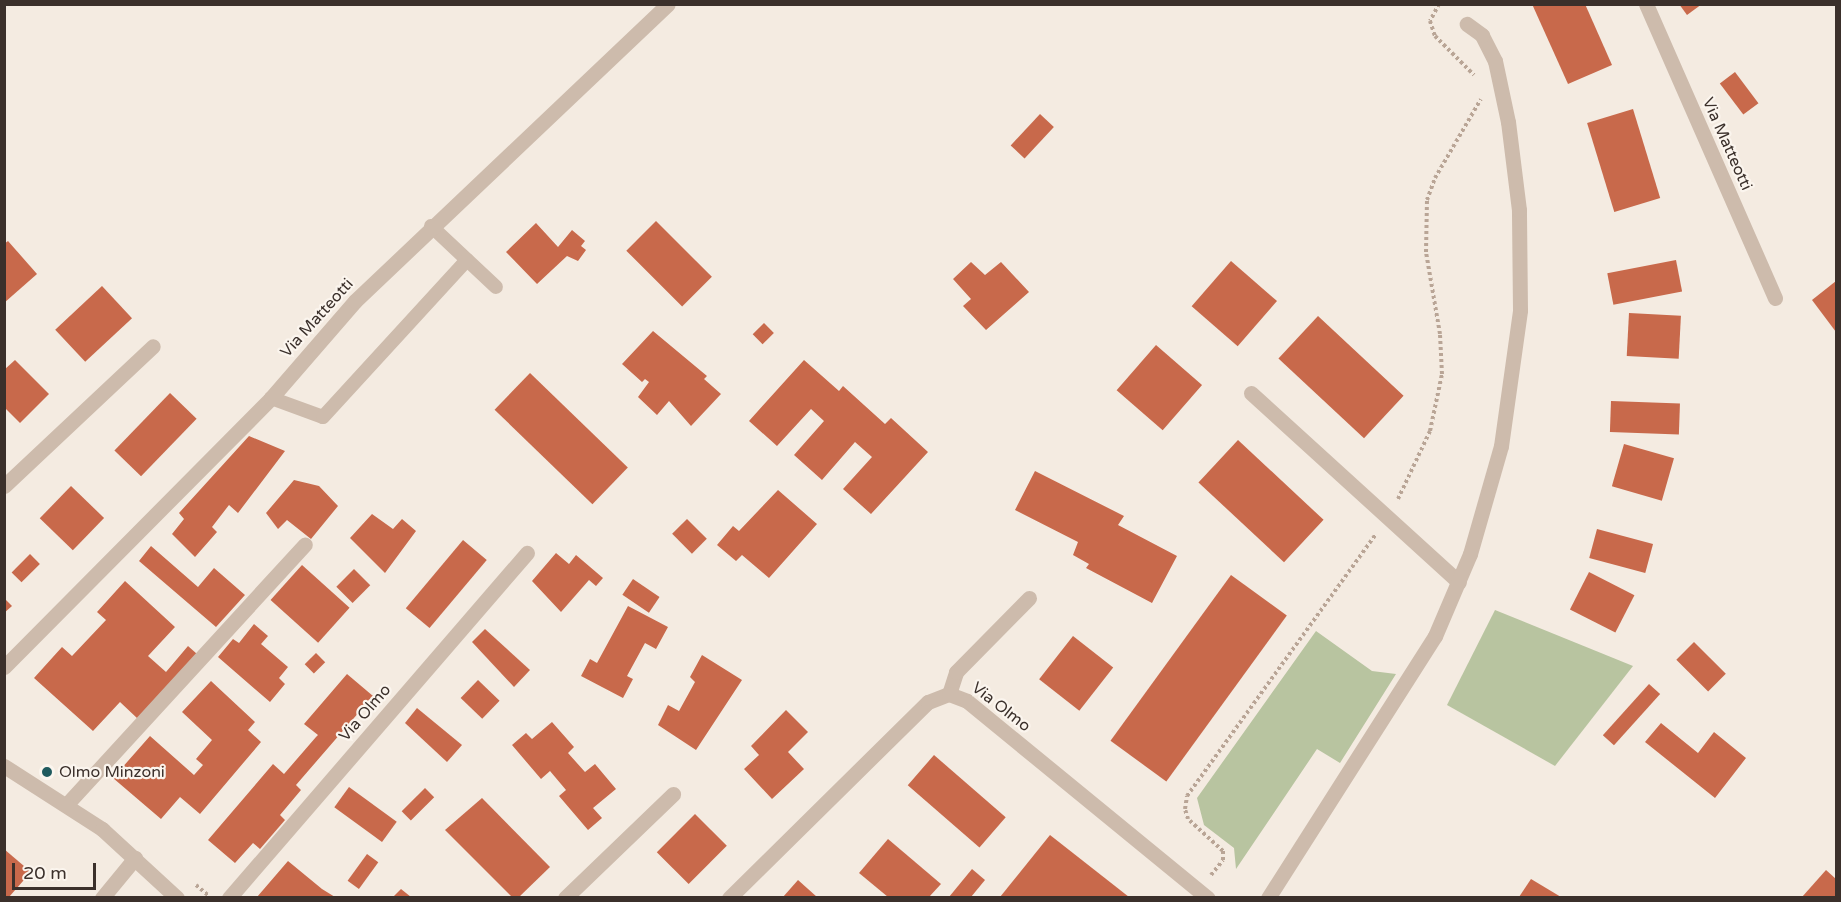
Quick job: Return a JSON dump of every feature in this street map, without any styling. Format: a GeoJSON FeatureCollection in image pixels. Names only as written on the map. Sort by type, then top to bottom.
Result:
{"type":"FeatureCollection","features":[{"type":"Feature","properties":{"kind":"street","name":"Via Matteotti"},"geometry":{"type":"LineString","coordinates":[[4,667],[271,398],[355,301],[431,226],[668,4]]}},
{"type":"Feature","properties":{"kind":"street","name":"Via Matteotti"},"geometry":{"type":"LineString","coordinates":[[1646,4],[1775,298]]}},
{"type":"Feature","properties":{"kind":"street"},"geometry":{"type":"LineString","coordinates":[[1268,897],[1422,659],[1459,582],[1482,518],[1508,414],[1521,280],[1515,170],[1501,85],[1489,45],[1467,24]]}},
{"type":"Feature","properties":{"kind":"street"},"geometry":{"type":"LineString","coordinates":[[4,486],[153,346]]}},
{"type":"Feature","properties":{"kind":"street"},"geometry":{"type":"LineString","coordinates":[[1251,393],[1459,582]]}},
{"type":"Feature","properties":{"kind":"street"},"geometry":{"type":"LineString","coordinates":[[67,804],[304,543]]}},
{"type":"Feature","properties":{"kind":"street","name":"Via Olmo"},"geometry":{"type":"LineString","coordinates":[[229,897],[528,553]]}},
{"type":"Feature","properties":{"kind":"street"},"geometry":{"type":"LineString","coordinates":[[949,694],[956,672],[1029,598]]}},
{"type":"Feature","properties":{"kind":"street","name":"Via Olmo"},"geometry":{"type":"LineString","coordinates":[[729,897],[928,702],[949,694],[967,701],[1208,897]]}},
{"type":"Feature","properties":{"kind":"street"},"geometry":{"type":"LineString","coordinates":[[4,766],[67,804],[135,858],[177,897]]}},
{"type":"Feature","properties":{"kind":"street"},"geometry":{"type":"LineString","coordinates":[[565,897],[673,794]]}},
{"type":"Feature","properties":{"kind":"street"},"geometry":{"type":"LineString","coordinates":[[102,897],[135,858]]}},
{"type":"Feature","properties":{"kind":"lane"},"geometry":{"type":"LineString","coordinates":[[431,226],[496,287]]}},
{"type":"Feature","properties":{"kind":"lane"},"geometry":{"type":"LineString","coordinates":[[271,398],[323,417],[467,260]]}},
{"type":"Feature","properties":{"kind":"path"},"geometry":{"type":"LineString","coordinates":[[1439,4],[1430,21],[1435,36],[1479,83]]}},
{"type":"Feature","properties":{"kind":"path"},"geometry":{"type":"LineString","coordinates":[[1396,503],[1430,431],[1442,374],[1440,334],[1426,252],[1427,200],[1435,178],[1477,109],[1481,92]]}},
{"type":"Feature","properties":{"kind":"path"},"geometry":{"type":"LineString","coordinates":[[1209,878],[1223,860],[1223,851],[1188,819],[1185,809],[1187,796],[1378,529]]}},
{"type":"Feature","properties":{"kind":"green space"},"geometry":{"type":"Polygon","coordinates":[[[1495,610],[1633,666],[1555,766],[1447,705],[1495,610]]]}},
{"type":"Feature","properties":{"kind":"green space"},"geometry":{"type":"Polygon","coordinates":[[[1316,631],[1372,671],[1396,674],[1340,763],[1317,749],[1236,869],[1234,848],[1204,825],[1197,798],[1316,631]]]}},
{"type":"Feature","properties":{"kind":"building"},"geometry":{"type":"Polygon","coordinates":[[[1532,4],[1585,4],[1612,65],[1568,84],[1532,4]]]}},
{"type":"Feature","properties":{"kind":"building"},"geometry":{"type":"Polygon","coordinates":[[[1679,4],[1702,4],[1687,15],[1679,4]]]}},
{"type":"Feature","properties":{"kind":"building"},"geometry":{"type":"Polygon","coordinates":[[[1735,72],[1758,103],[1743,115],[1720,83],[1735,72]]]}},
{"type":"Feature","properties":{"kind":"building"},"geometry":{"type":"Polygon","coordinates":[[[1633,109],[1660,198],[1614,212],[1587,123],[1633,109]]]}},
{"type":"Feature","properties":{"kind":"building"},"geometry":{"type":"Polygon","coordinates":[[[1040,114],[1054,127],[1025,158],[1011,145],[1040,114]]]}},
{"type":"Feature","properties":{"kind":"building"},"geometry":{"type":"Polygon","coordinates":[[[656,221],[712,277],[682,307],[626,251],[656,221]]]}},
{"type":"Feature","properties":{"kind":"building"},"geometry":{"type":"Polygon","coordinates":[[[536,223],[558,247],[572,230],[585,241],[581,246],[586,250],[578,261],[567,256],[537,284],[506,252],[536,223]]]}},
{"type":"Feature","properties":{"kind":"building"},"geometry":{"type":"Polygon","coordinates":[[[8,241],[37,274],[4,303],[4,244],[8,241]]]}},
{"type":"Feature","properties":{"kind":"building"},"geometry":{"type":"Polygon","coordinates":[[[1676,260],[1682,291],[1613,305],[1607,273],[1676,260]]]}},
{"type":"Feature","properties":{"kind":"building"},"geometry":{"type":"Polygon","coordinates":[[[1231,261],[1277,301],[1238,346],[1192,306],[1231,261]]]}},
{"type":"Feature","properties":{"kind":"building"},"geometry":{"type":"Polygon","coordinates":[[[971,262],[985,275],[1001,262],[1029,292],[986,330],[963,306],[971,299],[953,279],[971,262]]]}},
{"type":"Feature","properties":{"kind":"building"},"geometry":{"type":"Polygon","coordinates":[[[1836,281],[1836,332],[1812,300],[1836,281]]]}},
{"type":"Feature","properties":{"kind":"building"},"geometry":{"type":"Polygon","coordinates":[[[102,286],[132,318],[85,362],[55,330],[102,286]]]}},
{"type":"Feature","properties":{"kind":"building"},"geometry":{"type":"Polygon","coordinates":[[[1629,313],[1681,316],[1679,359],[1627,356],[1629,313]]]}},
{"type":"Feature","properties":{"kind":"building"},"geometry":{"type":"Polygon","coordinates":[[[1318,316],[1404,396],[1364,438],[1278,358],[1318,316]]]}},
{"type":"Feature","properties":{"kind":"building"},"geometry":{"type":"Polygon","coordinates":[[[764,323],[774,333],[763,344],[753,334],[764,323]]]}},
{"type":"Feature","properties":{"kind":"building"},"geometry":{"type":"Polygon","coordinates":[[[653,331],[707,376],[704,379],[721,394],[691,426],[669,401],[657,415],[638,397],[649,382],[645,379],[642,382],[622,364],[653,331]]]}},
{"type":"Feature","properties":{"kind":"building"},"geometry":{"type":"Polygon","coordinates":[[[1156,345],[1202,385],[1163,430],[1117,390],[1156,345]]]}},
{"type":"Feature","properties":{"kind":"building"},"geometry":{"type":"Polygon","coordinates":[[[15,360],[49,394],[20,423],[4,407],[4,370],[15,360]]]}},
{"type":"Feature","properties":{"kind":"building"},"geometry":{"type":"Polygon","coordinates":[[[804,360],[839,391],[843,386],[885,424],[891,418],[928,452],[871,514],[843,489],[872,457],[855,442],[822,480],[794,455],[824,421],[811,409],[777,446],[749,421],[804,360]]]}},
{"type":"Feature","properties":{"kind":"building"},"geometry":{"type":"Polygon","coordinates":[[[530,373],[628,467],[592,504],[495,410],[530,373]]]}},
{"type":"Feature","properties":{"kind":"building"},"geometry":{"type":"Polygon","coordinates":[[[170,393],[197,419],[141,476],[114,451],[170,393]]]}},
{"type":"Feature","properties":{"kind":"building"},"geometry":{"type":"Polygon","coordinates":[[[1611,401],[1680,403],[1679,434],[1610,432],[1611,401]]]}},
{"type":"Feature","properties":{"kind":"building"},"geometry":{"type":"Polygon","coordinates":[[[249,436],[285,451],[238,513],[229,505],[212,527],[217,532],[195,557],[172,534],[184,519],[179,513],[249,436]]]}},
{"type":"Feature","properties":{"kind":"building"},"geometry":{"type":"Polygon","coordinates":[[[1238,440],[1324,520],[1284,562],[1198,482],[1238,440]]]}},
{"type":"Feature","properties":{"kind":"building"},"geometry":{"type":"Polygon","coordinates":[[[1624,444],[1674,458],[1662,501],[1612,486],[1624,444]]]}},
{"type":"Feature","properties":{"kind":"building"},"geometry":{"type":"Polygon","coordinates":[[[1035,471],[1124,516],[1118,525],[1177,556],[1152,603],[1086,568],[1089,564],[1073,555],[1078,542],[1015,510],[1035,471]]]}},
{"type":"Feature","properties":{"kind":"building"},"geometry":{"type":"Polygon","coordinates":[[[294,480],[319,486],[338,506],[311,539],[287,520],[278,529],[266,513],[294,480]]]}},
{"type":"Feature","properties":{"kind":"building"},"geometry":{"type":"Polygon","coordinates":[[[71,486],[104,518],[73,550],[40,518],[71,486]]]}},
{"type":"Feature","properties":{"kind":"building"},"geometry":{"type":"Polygon","coordinates":[[[778,490],[817,524],[769,578],[742,555],[736,561],[717,545],[733,526],[739,531],[778,490]]]}},
{"type":"Feature","properties":{"kind":"building"},"geometry":{"type":"Polygon","coordinates":[[[372,514],[393,529],[402,519],[416,531],[385,573],[350,538],[372,514]]]}},
{"type":"Feature","properties":{"kind":"building"},"geometry":{"type":"Polygon","coordinates":[[[687,519],[707,539],[692,554],[672,534],[687,519]]]}},
{"type":"Feature","properties":{"kind":"building"},"geometry":{"type":"Polygon","coordinates":[[[1597,529],[1653,544],[1645,573],[1589,558],[1597,529]]]}},
{"type":"Feature","properties":{"kind":"building"},"geometry":{"type":"Polygon","coordinates":[[[463,540],[487,560],[430,628],[406,608],[463,540]]]}},
{"type":"Feature","properties":{"kind":"building"},"geometry":{"type":"Polygon","coordinates":[[[151,546],[198,587],[214,568],[245,595],[216,627],[139,561],[151,546]]]}},
{"type":"Feature","properties":{"kind":"building"},"geometry":{"type":"Polygon","coordinates":[[[556,553],[569,564],[576,555],[603,578],[596,586],[589,580],[561,612],[532,581],[556,553]]]}},
{"type":"Feature","properties":{"kind":"building"},"geometry":{"type":"Polygon","coordinates":[[[30,554],[40,564],[22,582],[12,572],[30,554]]]}},
{"type":"Feature","properties":{"kind":"building"},"geometry":{"type":"Polygon","coordinates":[[[302,565],[350,608],[318,643],[271,600],[302,565]]]}},
{"type":"Feature","properties":{"kind":"building"},"geometry":{"type":"Polygon","coordinates":[[[354,569],[370,585],[353,603],[336,587],[354,569]]]}},
{"type":"Feature","properties":{"kind":"building"},"geometry":{"type":"Polygon","coordinates":[[[1589,572],[1634,595],[1615,633],[1570,609],[1589,572]]]}},
{"type":"Feature","properties":{"kind":"building"},"geometry":{"type":"Polygon","coordinates":[[[1231,575],[1287,616],[1166,781],[1111,741],[1231,575]]]}},
{"type":"Feature","properties":{"kind":"building"},"geometry":{"type":"Polygon","coordinates":[[[633,579],[660,597],[649,613],[622,595],[633,579]]]}},
{"type":"Feature","properties":{"kind":"building"},"geometry":{"type":"Polygon","coordinates":[[[125,581],[175,627],[148,656],[166,672],[188,646],[197,654],[138,719],[120,702],[93,731],[34,678],[62,647],[72,656],[106,620],[97,612],[125,581]]]}},
{"type":"Feature","properties":{"kind":"building"},"geometry":{"type":"Polygon","coordinates":[[[4,598],[12,606],[4,613],[4,598]]]}},
{"type":"Feature","properties":{"kind":"building"},"geometry":{"type":"Polygon","coordinates":[[[628,606],[668,627],[656,649],[645,643],[627,676],[633,679],[623,698],[581,676],[590,659],[597,663],[628,606]]]}},
{"type":"Feature","properties":{"kind":"building"},"geometry":{"type":"Polygon","coordinates":[[[254,624],[268,636],[261,644],[288,667],[279,678],[285,684],[270,702],[218,657],[233,639],[239,643],[254,624]]]}},
{"type":"Feature","properties":{"kind":"building"},"geometry":{"type":"Polygon","coordinates":[[[485,629],[530,670],[514,687],[472,642],[485,629]]]}},
{"type":"Feature","properties":{"kind":"building"},"geometry":{"type":"Polygon","coordinates":[[[1073,636],[1113,667],[1079,711],[1039,679],[1073,636]]]}},
{"type":"Feature","properties":{"kind":"building"},"geometry":{"type":"Polygon","coordinates":[[[1694,642],[1726,674],[1708,691],[1676,660],[1694,642]]]}},
{"type":"Feature","properties":{"kind":"building"},"geometry":{"type":"Polygon","coordinates":[[[316,653],[325,662],[314,674],[305,664],[316,653]]]}},
{"type":"Feature","properties":{"kind":"building"},"geometry":{"type":"Polygon","coordinates":[[[702,655],[742,680],[696,750],[658,725],[668,705],[679,711],[695,682],[690,677],[702,655]]]}},
{"type":"Feature","properties":{"kind":"building"},"geometry":{"type":"Polygon","coordinates":[[[347,674],[373,696],[296,785],[301,790],[280,815],[285,820],[260,849],[253,843],[235,863],[208,840],[273,764],[284,774],[318,735],[304,724],[347,674]]]}},
{"type":"Feature","properties":{"kind":"building"},"geometry":{"type":"Polygon","coordinates":[[[478,680],[500,701],[482,719],[461,698],[478,680]]]}},
{"type":"Feature","properties":{"kind":"building"},"geometry":{"type":"Polygon","coordinates":[[[211,681],[255,722],[248,730],[261,742],[200,814],[180,797],[161,819],[113,778],[150,736],[194,775],[203,765],[196,759],[212,740],[182,712],[211,681]]]}},
{"type":"Feature","properties":{"kind":"building"},"geometry":{"type":"Polygon","coordinates":[[[1649,684],[1660,694],[1614,745],[1603,735],[1649,684]]]}},
{"type":"Feature","properties":{"kind":"building"},"geometry":{"type":"Polygon","coordinates":[[[417,708],[462,745],[447,762],[405,723],[417,708]]]}},
{"type":"Feature","properties":{"kind":"building"},"geometry":{"type":"Polygon","coordinates":[[[786,710],[808,732],[788,752],[804,769],[772,799],[744,769],[759,755],[751,746],[786,710]]]}},
{"type":"Feature","properties":{"kind":"building"},"geometry":{"type":"Polygon","coordinates":[[[552,722],[574,747],[568,753],[585,772],[595,764],[616,789],[593,808],[602,818],[588,830],[559,796],[566,790],[550,771],[541,779],[512,745],[526,733],[532,739],[552,722]]]}},
{"type":"Feature","properties":{"kind":"building"},"geometry":{"type":"Polygon","coordinates":[[[1661,723],[1698,753],[1714,732],[1746,758],[1715,798],[1645,742],[1661,723]]]}},
{"type":"Feature","properties":{"kind":"building"},"geometry":{"type":"Polygon","coordinates":[[[934,755],[1006,817],[979,848],[908,785],[934,755]]]}},
{"type":"Feature","properties":{"kind":"building"},"geometry":{"type":"Polygon","coordinates":[[[349,787],[397,822],[382,842],[334,807],[349,787]]]}},
{"type":"Feature","properties":{"kind":"building"},"geometry":{"type":"Polygon","coordinates":[[[425,788],[434,797],[411,821],[402,811],[425,788]]]}},
{"type":"Feature","properties":{"kind":"building"},"geometry":{"type":"Polygon","coordinates":[[[482,798],[550,867],[519,897],[512,897],[445,830],[482,798]]]}},
{"type":"Feature","properties":{"kind":"building"},"geometry":{"type":"Polygon","coordinates":[[[695,814],[727,846],[689,884],[657,852],[695,814]]]}},
{"type":"Feature","properties":{"kind":"building"},"geometry":{"type":"Polygon","coordinates":[[[1050,835],[1129,897],[1000,897],[1050,835]]]}},
{"type":"Feature","properties":{"kind":"building"},"geometry":{"type":"Polygon","coordinates":[[[888,839],[941,884],[929,897],[888,897],[859,873],[888,839]]]}},
{"type":"Feature","properties":{"kind":"building"},"geometry":{"type":"Polygon","coordinates":[[[4,849],[31,872],[9,897],[4,897],[4,849]]]}},
{"type":"Feature","properties":{"kind":"building"},"geometry":{"type":"Polygon","coordinates":[[[367,854],[378,862],[359,889],[348,881],[367,854]]]}},
{"type":"Feature","properties":{"kind":"building"},"geometry":{"type":"Polygon","coordinates":[[[288,861],[322,889],[335,897],[257,897],[288,861]]]}},
{"type":"Feature","properties":{"kind":"building"},"geometry":{"type":"Polygon","coordinates":[[[972,869],[985,880],[971,897],[949,897],[972,869]]]}},
{"type":"Feature","properties":{"kind":"building"},"geometry":{"type":"Polygon","coordinates":[[[1826,870],[1836,879],[1836,897],[1802,897],[1826,870]]]}},
{"type":"Feature","properties":{"kind":"building"},"geometry":{"type":"Polygon","coordinates":[[[1531,879],[1561,897],[1519,897],[1531,879]]]}},
{"type":"Feature","properties":{"kind":"building"},"geometry":{"type":"Polygon","coordinates":[[[798,880],[817,897],[783,897],[798,880]]]}},
{"type":"Feature","properties":{"kind":"building"},"geometry":{"type":"Polygon","coordinates":[[[401,889],[411,897],[393,897],[401,889]]]}},
{"type":"Feature","properties":{"kind":"place","name":"Olmo Minzoni"},"geometry":{"type":"Point","coordinates":[47,772]}}]}
